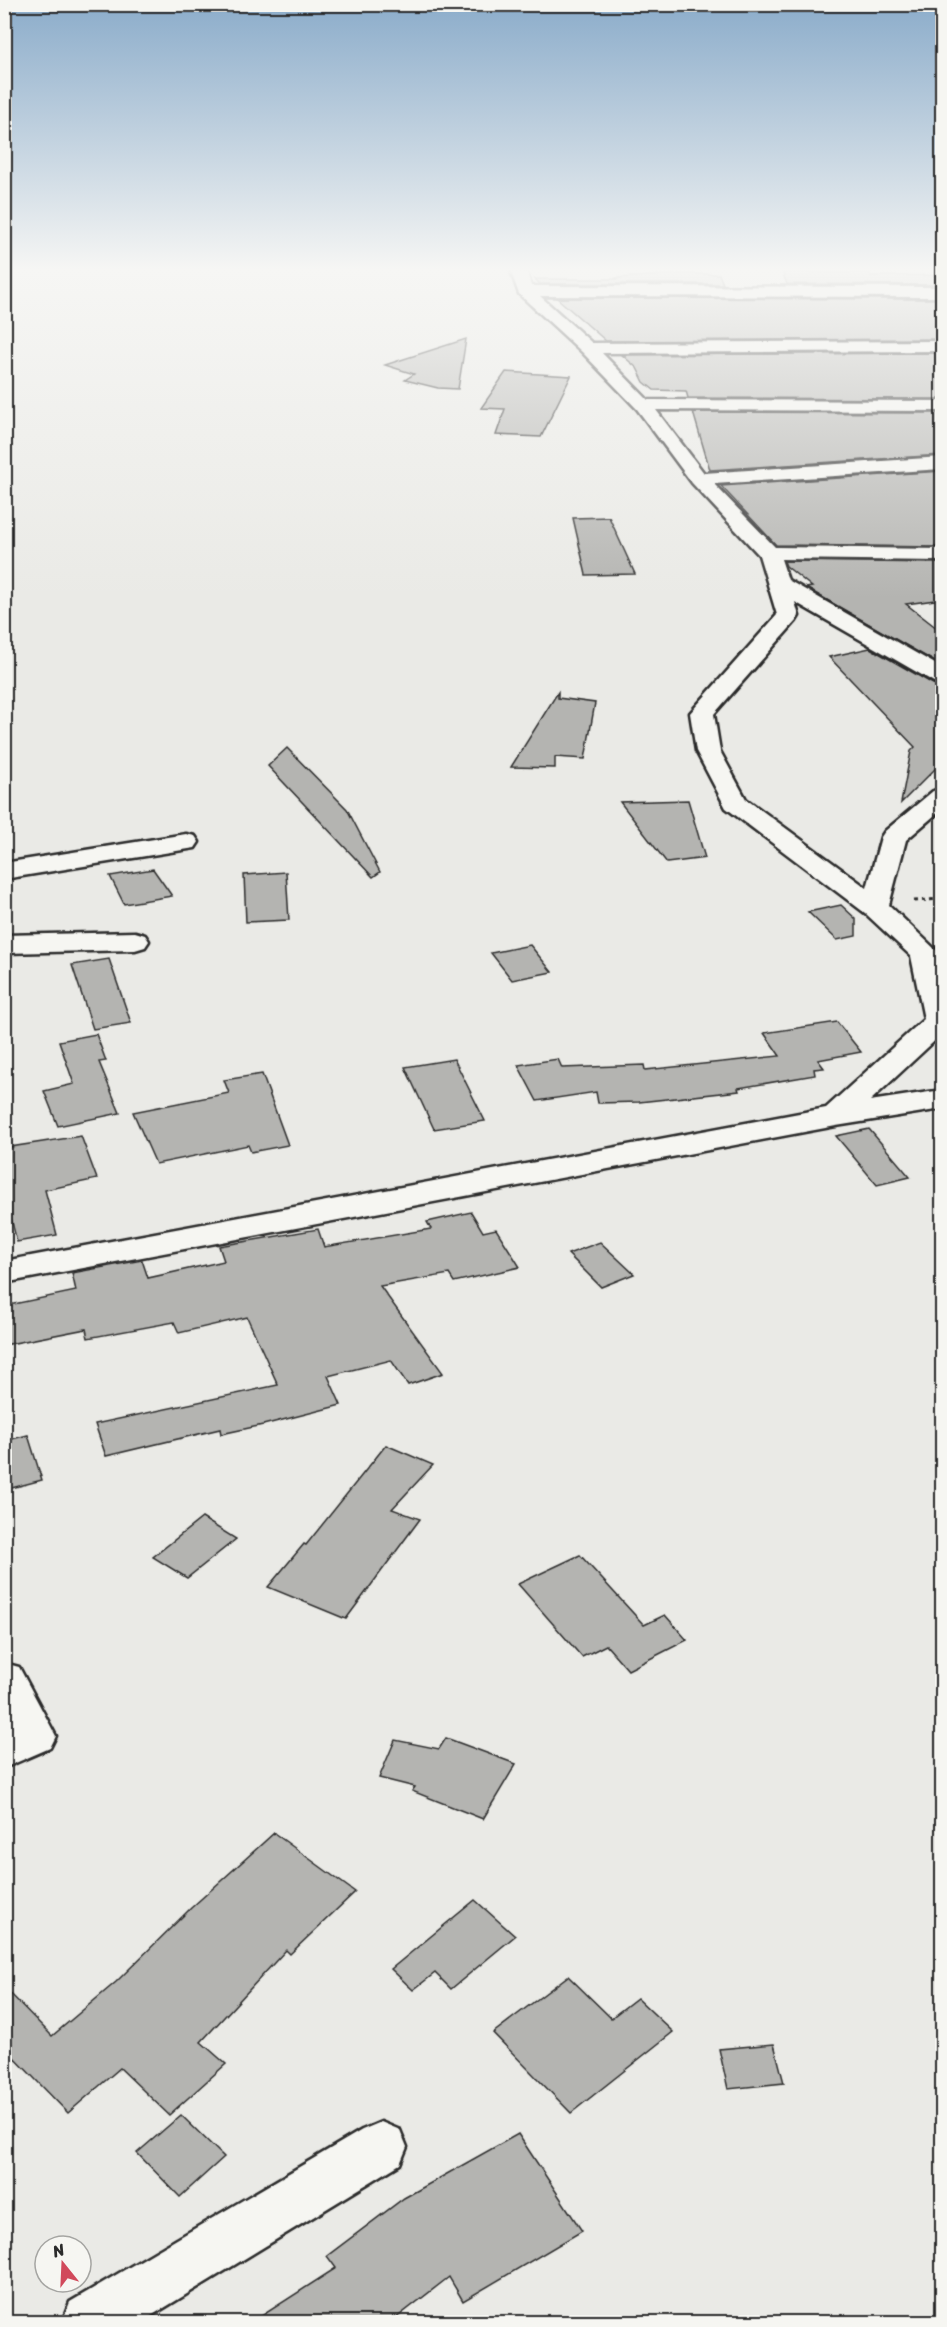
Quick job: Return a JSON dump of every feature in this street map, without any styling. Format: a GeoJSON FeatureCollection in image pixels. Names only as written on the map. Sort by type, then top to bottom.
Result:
{"type":"FeatureCollection","features":[{"type":"Feature","properties":{"kind":"street"},"geometry":{"type":"LineString","coordinates":[[620,381],[644,405],[699,479],[769,553],[788,616],[702,713],[708,751],[735,803],[875,907],[925,952],[939,1021],[836,1116]]}},
{"type":"Feature","properties":{"kind":"street"},"geometry":{"type":"LineString","coordinates":[[644,405],[942,406]]}},
{"type":"Feature","properties":{"kind":"street"},"geometry":{"type":"LineString","coordinates":[[699,479],[942,463]]}},
{"type":"Feature","properties":{"kind":"street"},"geometry":{"type":"LineString","coordinates":[[769,553],[942,555]]}},
{"type":"Feature","properties":{"kind":"street"},"geometry":{"type":"LineString","coordinates":[[779,584],[942,677]]}},
{"type":"Feature","properties":{"kind":"street"},"geometry":{"type":"LineString","coordinates":[[875,907],[894,837],[942,796]]}},
{"type":"Feature","properties":{"kind":"street"},"geometry":{"type":"LineString","coordinates":[[4,871],[186,842]]}},
{"type":"Feature","properties":{"kind":"street"},"geometry":{"type":"LineString","coordinates":[[4,944],[135,941]]}},
{"type":"Feature","properties":{"kind":"street"},"geometry":{"type":"LineString","coordinates":[[4,1272],[836,1116],[942,1100]]}},
{"type":"Feature","properties":{"kind":"street"},"geometry":{"type":"LineString","coordinates":[[4,1679],[34,1736],[4,1750]]}},
{"type":"Feature","properties":{"kind":"street"},"geometry":{"type":"LineString","coordinates":[[90,2322],[381,2147]]}},
{"type":"Feature","properties":{"kind":"building"},"geometry":{"type":"Polygon","coordinates":[[[407,381],[459,381],[458,389],[438,388],[407,381]]]}},
{"type":"Feature","properties":{"kind":"building"},"geometry":{"type":"Polygon","coordinates":[[[500,381],[569,381],[541,437],[496,435],[505,409],[481,408],[500,381]]]}},
{"type":"Feature","properties":{"kind":"building"},"geometry":{"type":"Polygon","coordinates":[[[942,381],[942,399],[688,398],[686,391],[654,390],[644,382],[942,381]]]}},
{"type":"Feature","properties":{"kind":"building"},"geometry":{"type":"Polygon","coordinates":[[[693,412],[942,413],[942,455],[710,470],[693,412]]]}},
{"type":"Feature","properties":{"kind":"building"},"geometry":{"type":"Polygon","coordinates":[[[942,471],[942,547],[776,545],[721,486],[942,471]]]}},
{"type":"Feature","properties":{"kind":"building"},"geometry":{"type":"Polygon","coordinates":[[[609,517],[635,574],[586,575],[573,518],[609,517]]]}},
{"type":"Feature","properties":{"kind":"building"},"geometry":{"type":"Polygon","coordinates":[[[784,561],[942,563],[942,599],[906,604],[942,632],[942,666],[806,588],[812,587],[786,566],[784,561]]]}},
{"type":"Feature","properties":{"kind":"building"},"geometry":{"type":"Polygon","coordinates":[[[870,648],[933,684],[942,686],[942,762],[901,803],[911,751],[915,747],[829,657],[870,648]]]}},
{"type":"Feature","properties":{"kind":"building"},"geometry":{"type":"Polygon","coordinates":[[[558,692],[558,698],[595,703],[585,759],[555,757],[555,768],[511,767],[558,692]]]}},
{"type":"Feature","properties":{"kind":"building"},"geometry":{"type":"Polygon","coordinates":[[[287,748],[347,809],[380,872],[373,877],[268,766],[287,748]]]}},
{"type":"Feature","properties":{"kind":"building"},"geometry":{"type":"Polygon","coordinates":[[[688,800],[705,858],[667,863],[620,802],[688,800]]]}},
{"type":"Feature","properties":{"kind":"building"},"geometry":{"type":"Polygon","coordinates":[[[153,869],[172,896],[124,904],[110,876],[153,869]]]}},
{"type":"Feature","properties":{"kind":"building"},"geometry":{"type":"Polygon","coordinates":[[[286,872],[289,920],[246,922],[244,875],[286,872]]]}},
{"type":"Feature","properties":{"kind":"building"},"geometry":{"type":"Polygon","coordinates":[[[841,905],[856,919],[856,936],[837,940],[808,912],[841,905]]]}},
{"type":"Feature","properties":{"kind":"building"},"geometry":{"type":"Polygon","coordinates":[[[530,945],[552,972],[512,980],[491,953],[530,945]]]}},
{"type":"Feature","properties":{"kind":"building"},"geometry":{"type":"Polygon","coordinates":[[[109,959],[131,1023],[93,1029],[72,965],[109,959]]]}},
{"type":"Feature","properties":{"kind":"building"},"geometry":{"type":"Polygon","coordinates":[[[837,1022],[861,1052],[818,1060],[824,1068],[814,1069],[815,1075],[738,1088],[739,1091],[639,1102],[598,1103],[596,1092],[537,1101],[518,1065],[558,1059],[562,1068],[644,1065],[645,1070],[780,1056],[764,1033],[837,1022]]]}},
{"type":"Feature","properties":{"kind":"building"},"geometry":{"type":"Polygon","coordinates":[[[96,1034],[106,1061],[99,1062],[120,1113],[58,1126],[44,1091],[74,1084],[59,1041],[96,1034]]]}},
{"type":"Feature","properties":{"kind":"building"},"geometry":{"type":"Polygon","coordinates":[[[454,1059],[485,1121],[434,1129],[405,1067],[454,1059]]]}},
{"type":"Feature","properties":{"kind":"building"},"geometry":{"type":"Polygon","coordinates":[[[262,1074],[288,1145],[251,1152],[248,1145],[156,1164],[133,1112],[229,1093],[224,1080],[262,1074]]]}},
{"type":"Feature","properties":{"kind":"building"},"geometry":{"type":"Polygon","coordinates":[[[869,1129],[910,1177],[877,1185],[836,1136],[869,1129]]]}},
{"type":"Feature","properties":{"kind":"building"},"geometry":{"type":"Polygon","coordinates":[[[81,1136],[97,1179],[45,1190],[57,1235],[17,1242],[4,1191],[4,1148],[81,1136]]]}},
{"type":"Feature","properties":{"kind":"building"},"geometry":{"type":"Polygon","coordinates":[[[471,1212],[483,1232],[496,1229],[520,1267],[454,1282],[449,1274],[380,1286],[443,1373],[408,1385],[391,1360],[328,1376],[341,1405],[263,1425],[221,1434],[220,1429],[106,1456],[95,1424],[278,1385],[247,1317],[179,1333],[174,1322],[88,1338],[86,1329],[4,1345],[4,1306],[76,1291],[72,1273],[142,1260],[148,1278],[224,1261],[219,1246],[318,1229],[324,1247],[431,1229],[427,1222],[471,1212]]]}},
{"type":"Feature","properties":{"kind":"building"},"geometry":{"type":"Polygon","coordinates":[[[600,1242],[634,1274],[601,1287],[568,1254],[600,1242]]]}},
{"type":"Feature","properties":{"kind":"building"},"geometry":{"type":"Polygon","coordinates":[[[28,1435],[42,1480],[4,1490],[4,1441],[28,1435]]]}},
{"type":"Feature","properties":{"kind":"building"},"geometry":{"type":"Polygon","coordinates":[[[386,1445],[433,1465],[392,1509],[420,1519],[346,1619],[268,1587],[304,1544],[306,1545],[386,1445]]]}},
{"type":"Feature","properties":{"kind":"building"},"geometry":{"type":"Polygon","coordinates":[[[202,1518],[236,1539],[187,1578],[153,1557],[202,1518]]]}},
{"type":"Feature","properties":{"kind":"building"},"geometry":{"type":"Polygon","coordinates":[[[580,1555],[644,1625],[665,1615],[687,1640],[628,1670],[606,1645],[582,1657],[518,1584],[580,1555]]]}},
{"type":"Feature","properties":{"kind":"building"},"geometry":{"type":"Polygon","coordinates":[[[446,1738],[516,1764],[483,1819],[412,1791],[415,1787],[379,1778],[395,1740],[439,1749],[446,1738]]]}},
{"type":"Feature","properties":{"kind":"building"},"geometry":{"type":"Polygon","coordinates":[[[274,1833],[355,1892],[290,1954],[286,1950],[201,2042],[226,2064],[169,2115],[120,2068],[68,2113],[4,2047],[4,1987],[52,2036],[116,1982],[191,1908],[274,1833]]]}},
{"type":"Feature","properties":{"kind":"building"},"geometry":{"type":"Polygon","coordinates":[[[475,1900],[515,1936],[451,1989],[435,1973],[413,1990],[391,1969],[475,1900]]]}},
{"type":"Feature","properties":{"kind":"building"},"geometry":{"type":"Polygon","coordinates":[[[568,1976],[611,2018],[637,1998],[673,2032],[571,2113],[493,2033],[568,1976]]]}},
{"type":"Feature","properties":{"kind":"building"},"geometry":{"type":"Polygon","coordinates":[[[774,2044],[784,2083],[728,2089],[719,2049],[774,2044]]]}},
{"type":"Feature","properties":{"kind":"building"},"geometry":{"type":"Polygon","coordinates":[[[181,2115],[224,2157],[180,2197],[137,2153],[181,2115]]]}},
{"type":"Feature","properties":{"kind":"building"},"geometry":{"type":"Polygon","coordinates":[[[518,2134],[582,2231],[463,2301],[449,2277],[391,2322],[252,2322],[336,2268],[327,2256],[404,2198],[518,2134]]]}}]}
